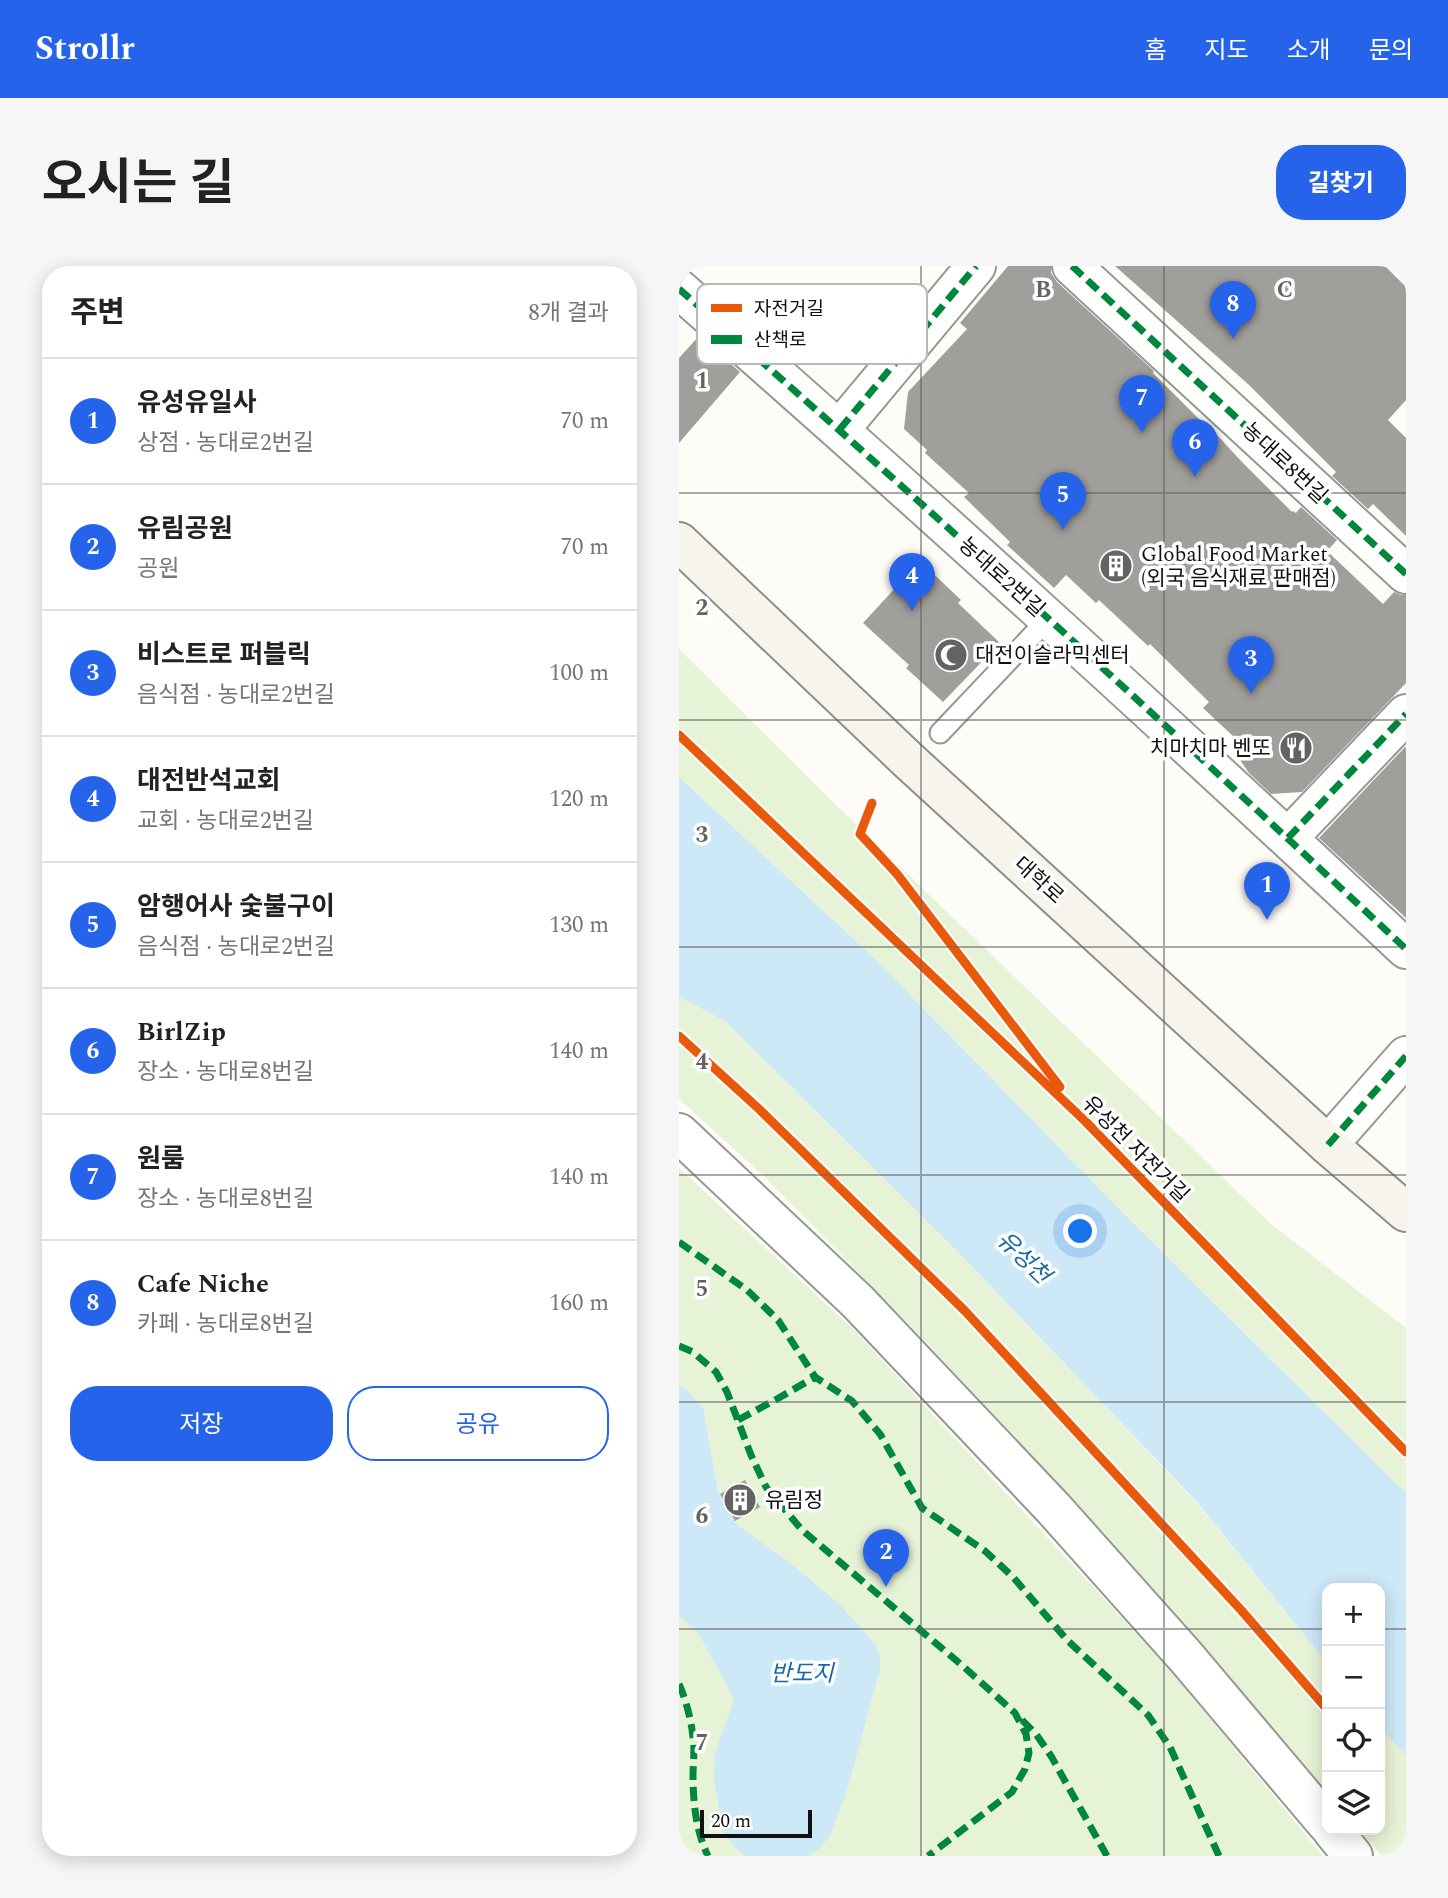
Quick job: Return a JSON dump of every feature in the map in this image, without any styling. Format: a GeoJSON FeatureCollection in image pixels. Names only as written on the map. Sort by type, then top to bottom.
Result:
{"type":"FeatureCollection","features":[{"type":"Feature","properties":{"kind":"main road","name":"대학로"},"geometry":{"type":"LineString","coordinates":[[679,542],[908,760],[1328,1145],[1406,1212]]}},
{"type":"Feature","properties":{"kind":"street"},"geometry":{"type":"LineString","coordinates":[[927,325],[976,266]]}},
{"type":"Feature","properties":{"kind":"street","name":"농대로8번길"},"geometry":{"type":"LineString","coordinates":[[1072,266],[1406,574]]}},
{"type":"Feature","properties":{"kind":"street","name":"농대로2번길"},"geometry":{"type":"LineString","coordinates":[[679,289],[697,305]]}},
{"type":"Feature","properties":{"kind":"street","name":"농대로2번길"},"geometry":{"type":"LineString","coordinates":[[765,364],[1288,838],[1406,949]]}},
{"type":"Feature","properties":{"kind":"street"},"geometry":{"type":"LineString","coordinates":[[840,429],[894,364]]}},
{"type":"Feature","properties":{"kind":"street"},"geometry":{"type":"LineString","coordinates":[[1288,838],[1406,714]]}},
{"type":"Feature","properties":{"kind":"street"},"geometry":{"type":"LineString","coordinates":[[1328,1145],[1406,1056]]}},
{"type":"Feature","properties":{"kind":"street"},"geometry":{"type":"LineString","coordinates":[[679,1133],[858,1302],[1054,1509],[1186,1657],[1322,1818]]}},
{"type":"Feature","properties":{"kind":"street"},"geometry":{"type":"LineString","coordinates":[[1336,1835],[1353,1856]]}},
{"type":"Feature","properties":{"kind":"lane"},"geometry":{"type":"LineString","coordinates":[[940,733],[1048,619]]}},
{"type":"Feature","properties":{"kind":"green space"},"geometry":{"type":"Polygon","coordinates":[[[679,649],[830,799],[1271,1224],[1406,1328],[1406,1493],[1129,1219],[871,955],[679,777],[679,649]]]}},
{"type":"Feature","properties":{"kind":"green space"},"geometry":{"type":"Polygon","coordinates":[[[679,997],[725,1021],[955,1249],[1196,1502],[1322,1657],[1322,1787],[1079,1510],[919,1334],[767,1179],[679,1099],[679,997]]]}},
{"type":"Feature","properties":{"kind":"green space"},"geometry":{"type":"Polygon","coordinates":[[[679,1168],[853,1329],[1165,1664],[1323,1856],[679,1856],[679,1168]]]}},
{"type":"Feature","properties":{"kind":"green space"},"geometry":{"type":"Polygon","coordinates":[[[1385,1733],[1406,1756],[1406,1856],[1382,1856],[1363,1835],[1385,1835],[1385,1733]]]}},
{"type":"Feature","properties":{"kind":"water","name":"유성천"},"geometry":{"type":"Polygon","coordinates":[[[679,777],[871,955],[1129,1219],[1406,1493],[1406,1756],[1385,1733],[1385,1583],[1322,1583],[1322,1657],[1196,1501],[955,1249],[725,1021],[679,997],[679,777]]]}},
{"type":"Feature","properties":{"kind":"water","name":"반도지"},"geometry":{"type":"Polygon","coordinates":[[[679,1385],[703,1408],[718,1492],[736,1524],[790,1563],[839,1604],[876,1645],[880,1656],[880,1669],[848,1787],[831,1834],[818,1850],[808,1856],[745,1856],[731,1843],[722,1826],[714,1779],[715,1754],[734,1699],[699,1634],[679,1616],[679,1385]]]}},
{"type":"Feature","properties":{"kind":"building"},"geometry":{"type":"Polygon","coordinates":[[[1008,266],[1051,266],[1051,273],[1057,282],[1154,371],[1153,373],[1205,425],[1207,424],[1292,512],[1296,513],[1301,507],[1337,540],[1327,551],[1383,604],[1394,592],[1406,595],[1406,683],[1302,792],[1271,794],[1249,773],[1240,760],[1249,751],[1203,708],[1209,702],[1150,644],[1148,646],[1099,600],[1096,603],[1066,575],[1054,588],[1007,545],[1010,542],[964,497],[969,493],[925,453],[927,450],[904,429],[908,392],[967,329],[960,323],[1008,266]]]}},
{"type":"Feature","properties":{"kind":"building"},"geometry":{"type":"Polygon","coordinates":[[[1115,266],[1385,266],[1406,287],[1406,400],[1388,420],[1406,438],[1406,536],[1373,504],[1368,509],[1332,476],[1336,472],[1248,384],[1115,266]]]}},
{"type":"Feature","properties":{"kind":"building"},"geometry":{"type":"Polygon","coordinates":[[[697,338],[697,364],[731,364],[740,372],[679,443],[679,358],[697,338]]]}},
{"type":"Feature","properties":{"kind":"building"},"geometry":{"type":"Polygon","coordinates":[[[920,561],[961,600],[958,603],[1000,643],[943,702],[906,668],[909,665],[863,623],[920,561]]]}},
{"type":"Feature","properties":{"kind":"building"},"geometry":{"type":"Polygon","coordinates":[[[1406,748],[1406,918],[1319,838],[1406,748]]]}},
{"type":"Feature","properties":{"kind":"building","name":"유림정"},"geometry":{"type":"Polygon","coordinates":[[[745,1480],[760,1507],[735,1521],[720,1494],[745,1480]]]}},
{"type":"Feature","properties":{"kind":"marked path"},"geometry":{"type":"LineString","coordinates":[[927,325],[976,266]]}},
{"type":"Feature","properties":{"kind":"marked path"},"geometry":{"type":"LineString","coordinates":[[1072,266],[1406,574]]}},
{"type":"Feature","properties":{"kind":"marked path"},"geometry":{"type":"LineString","coordinates":[[679,289],[697,305]]}},
{"type":"Feature","properties":{"kind":"marked path"},"geometry":{"type":"LineString","coordinates":[[764,364],[1045,616],[1406,949]]}},
{"type":"Feature","properties":{"kind":"marked path"},"geometry":{"type":"LineString","coordinates":[[840,429],[894,364]]}},
{"type":"Feature","properties":{"kind":"marked path"},"geometry":{"type":"LineString","coordinates":[[1288,838],[1406,714]]}},
{"type":"Feature","properties":{"kind":"marked path"},"geometry":{"type":"LineString","coordinates":[[1328,1145],[1406,1056]]}},
{"type":"Feature","properties":{"kind":"marked path"},"geometry":{"type":"LineString","coordinates":[[679,1242],[747,1290],[778,1320],[815,1377],[852,1401],[880,1434],[922,1508],[985,1551],[1013,1577],[1067,1640],[1148,1715],[1170,1747],[1219,1856]]}},
{"type":"Feature","properties":{"kind":"marked path"},"geometry":{"type":"LineString","coordinates":[[679,1346],[693,1352],[716,1372],[727,1392],[766,1487],[802,1530],[1015,1713],[1026,1734],[1029,1753],[1025,1769],[1012,1792],[928,1856]]}},
{"type":"Feature","properties":{"kind":"marked path"},"geometry":{"type":"LineString","coordinates":[[738,1420],[815,1377]]}},
{"type":"Feature","properties":{"kind":"marked path"},"geometry":{"type":"LineString","coordinates":[[679,1684],[693,1737],[696,1817],[708,1856]]}},
{"type":"Feature","properties":{"kind":"marked path"},"geometry":{"type":"LineString","coordinates":[[1022,1720],[1036,1734],[1051,1756],[1107,1856]]}},
{"type":"Feature","properties":{"kind":"cycle path","name":"유성천 자전거길"},"geometry":{"type":"LineString","coordinates":[[679,735],[1085,1121],[1406,1452]]}},
{"type":"Feature","properties":{"kind":"cycle path"},"geometry":{"type":"LineString","coordinates":[[872,803],[860,834],[897,874],[1060,1087]]}},
{"type":"Feature","properties":{"kind":"cycle path"},"geometry":{"type":"LineString","coordinates":[[679,1036],[759,1109],[965,1311],[1241,1610],[1322,1703]]}},
{"type":"Feature","properties":{"kind":"place","name":"Cafe Niche"},"geometry":{"type":"Point","coordinates":[1233,339]}},
{"type":"Feature","properties":{"kind":"place","name":"원룸"},"geometry":{"type":"Point","coordinates":[1142,433]}},
{"type":"Feature","properties":{"kind":"place","name":"BirlZip"},"geometry":{"type":"Point","coordinates":[1195,477]}},
{"type":"Feature","properties":{"kind":"place","name":"암행어사 숯불구이"},"geometry":{"type":"Point","coordinates":[1063,530]}},
{"type":"Feature","properties":{"kind":"place","name":"Global Food Market (외국 음식재료 판매점)"},"geometry":{"type":"Point","coordinates":[1116,566]}},
{"type":"Feature","properties":{"kind":"place","name":"대전반석교회"},"geometry":{"type":"Point","coordinates":[912,611]}},
{"type":"Feature","properties":{"kind":"place","name":"대전이슬라믹센터"},"geometry":{"type":"Point","coordinates":[951,655]}},
{"type":"Feature","properties":{"kind":"place","name":"비스트로 퍼블릭"},"geometry":{"type":"Point","coordinates":[1251,694]}},
{"type":"Feature","properties":{"kind":"place","name":"치마치마 벤또"},"geometry":{"type":"Point","coordinates":[1296,748]}},
{"type":"Feature","properties":{"kind":"place","name":"유성유일사"},"geometry":{"type":"Point","coordinates":[1267,920]}},
{"type":"Feature","properties":{"kind":"place","name":"유림정"},"geometry":{"type":"Point","coordinates":[740,1500]}},
{"type":"Feature","properties":{"kind":"place","name":"유림공원"},"geometry":{"type":"Point","coordinates":[886,1587]}}]}
